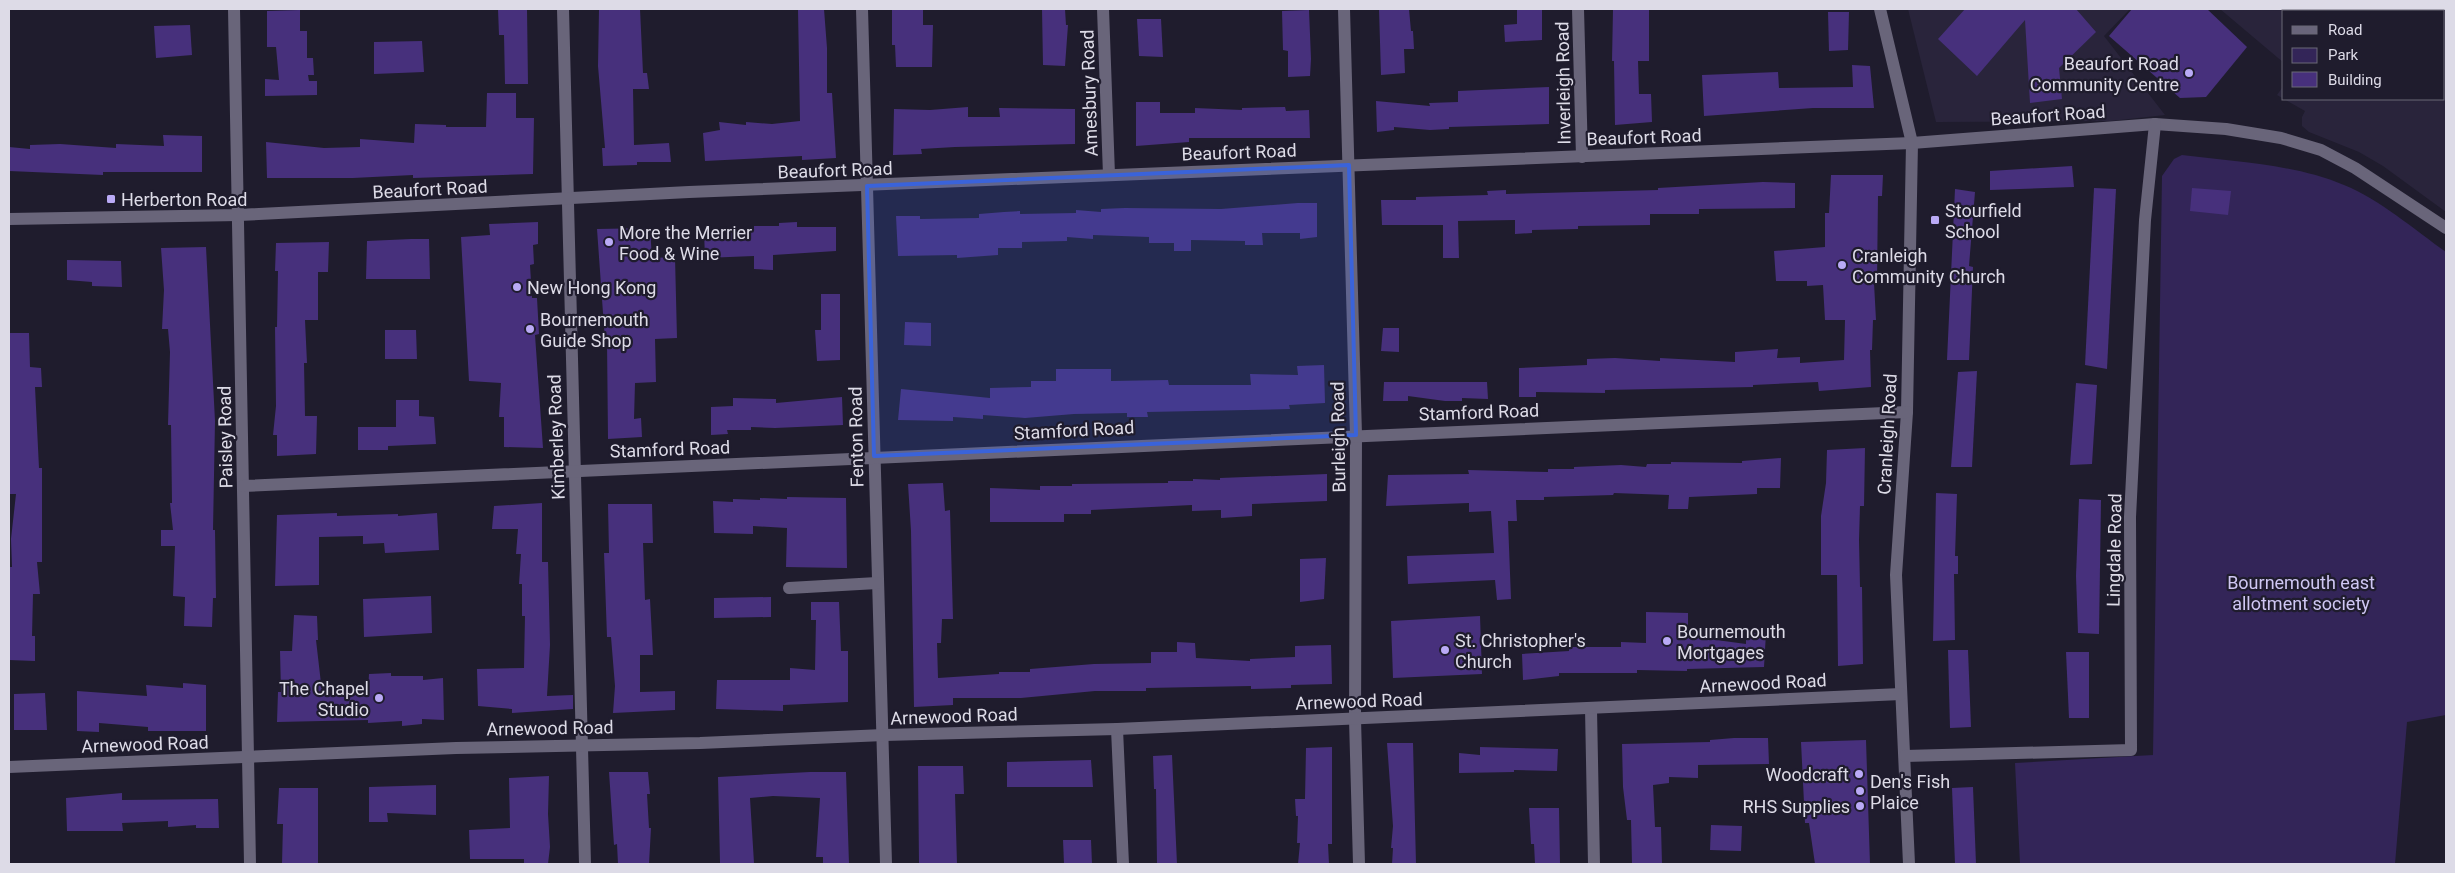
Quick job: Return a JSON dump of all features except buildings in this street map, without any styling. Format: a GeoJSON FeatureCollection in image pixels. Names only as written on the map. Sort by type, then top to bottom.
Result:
{"type":"FeatureCollection","features":[{"type":"Feature","properties":{"kind":"street","name":"Paisley Road"},"geometry":{"type":"LineString","coordinates":[[234,9],[250,864]]}},
{"type":"Feature","properties":{"kind":"street","name":"Kimberley Road"},"geometry":{"type":"LineString","coordinates":[[563,9],[585,864]]}},
{"type":"Feature","properties":{"kind":"street","name":"Fenton Road"},"geometry":{"type":"LineString","coordinates":[[862,9],[877,583],[884,735],[886,864]]}},
{"type":"Feature","properties":{"kind":"street","name":"Amesbury Road"},"geometry":{"type":"LineString","coordinates":[[1103,9],[1110,175]]}},
{"type":"Feature","properties":{"kind":"street","name":"Burleigh Road"},"geometry":{"type":"LineString","coordinates":[[1344,9],[1356,435],[1355,718],[1360,864]]}},
{"type":"Feature","properties":{"kind":"street","name":"Inverleigh Road"},"geometry":{"type":"LineString","coordinates":[[1578,9],[1582,157]]}},
{"type":"Feature","properties":{"kind":"street","name":"Cranleigh Road"},"geometry":{"type":"LineString","coordinates":[[1880,9],[1912,143],[1907,412],[1896,575],[1909,864]]}},
{"type":"Feature","properties":{"kind":"street","name":"Beaufort Road"},"geometry":{"type":"LineString","coordinates":[[9,218],[239,215],[1110,175],[1912,143],[2154,124],[2226,129],[2281,138],[2321,150],[2355,168],[2446,228]]}},
{"type":"Feature","properties":{"kind":"street","name":"Lingdale Road"},"geometry":{"type":"LineString","coordinates":[[1905,756],[2130,750],[2130,517],[2145,220],[2154,124]]}},
{"type":"Feature","properties":{"kind":"street","name":"Stamford Road"},"geometry":{"type":"LineString","coordinates":[[243,486],[452,478],[574,470],[874,456],[1907,412]]}},
{"type":"Feature","properties":{"kind":"street"},"geometry":{"type":"LineString","coordinates":[[789,588],[877,583]]}},
{"type":"Feature","properties":{"kind":"street","name":"Arnewood Road"},"geometry":{"type":"LineString","coordinates":[[9,767],[582,744],[700,743],[884,735],[1117,729],[1901,694]]}},
{"type":"Feature","properties":{"kind":"street"},"geometry":{"type":"LineString","coordinates":[[1591,709],[1594,864]]}},
{"type":"Feature","properties":{"kind":"street"},"geometry":{"type":"LineString","coordinates":[[1117,729],[1123,864]]}},
{"type":"Feature","properties":{"kind":"highlighted area"},"geometry":{"type":"Polygon","coordinates":[[[1349,165],[1356,435],[874,456],[867,186],[1349,165]]]}},
{"type":"Feature","properties":{"kind":"shaded area"},"geometry":{"type":"Polygon","coordinates":[[[1908,9],[2130,9],[2104,36],[2165,115],[2111,121],[1936,122],[1908,9]]]}},
{"type":"Feature","properties":{"kind":"shaded area"},"geometry":{"type":"Polygon","coordinates":[[[2220,9],[2446,9],[2446,212],[2383,166],[2359,152],[2309,132],[2302,126],[2302,117],[2305,111],[2286,100],[2445,100],[2445,10],[2282,10],[2282,61],[2220,9]]]}},
{"type":"Feature","properties":{"kind":"shaded area"},"geometry":{"type":"Polygon","coordinates":[[[2282,88],[2282,98],[2277,95],[2282,88]]]}},
{"type":"Feature","properties":{"kind":"green space","name":"Bournemouth east allotment society"},"geometry":{"type":"Polygon","coordinates":[[[2182,155],[2285,168],[2325,178],[2370,198],[2446,252],[2446,715],[2407,722],[2395,864],[2020,864],[2015,763],[2153,755],[2162,176],[2174,159],[2182,155]]]}},
{"type":"Feature","properties":{"kind":"place","name":"Beaufort Road Community Centre"},"geometry":{"type":"Point","coordinates":[2189,73]}},
{"type":"Feature","properties":{"kind":"place","name":"Herberton Road"},"geometry":{"type":"Point","coordinates":[111,199]}},
{"type":"Feature","properties":{"kind":"place","name":"Stourfield School"},"geometry":{"type":"Point","coordinates":[1935,220]}},
{"type":"Feature","properties":{"kind":"place","name":"More the Merrier Food & Wine"},"geometry":{"type":"Point","coordinates":[609,242]}},
{"type":"Feature","properties":{"kind":"place","name":"Cranleigh Community Church"},"geometry":{"type":"Point","coordinates":[1842,265]}},
{"type":"Feature","properties":{"kind":"place","name":"New Hong Kong"},"geometry":{"type":"Point","coordinates":[517,287]}},
{"type":"Feature","properties":{"kind":"place","name":"Bournemouth Guide Shop"},"geometry":{"type":"Point","coordinates":[530,329]}},
{"type":"Feature","properties":{"kind":"place","name":"Bournemouth Mortgages"},"geometry":{"type":"Point","coordinates":[1667,641]}},
{"type":"Feature","properties":{"kind":"place","name":"St. Christopher's Church"},"geometry":{"type":"Point","coordinates":[1445,650]}},
{"type":"Feature","properties":{"kind":"place","name":"The Chapel Studio"},"geometry":{"type":"Point","coordinates":[379,698]}},
{"type":"Feature","properties":{"kind":"place","name":"Woodcraft"},"geometry":{"type":"Point","coordinates":[1859,774]}},
{"type":"Feature","properties":{"kind":"place","name":"Den's Fish Plaice"},"geometry":{"type":"Point","coordinates":[1860,791]}},
{"type":"Feature","properties":{"kind":"place","name":"RHS Supplies"},"geometry":{"type":"Point","coordinates":[1860,806]}}]}
